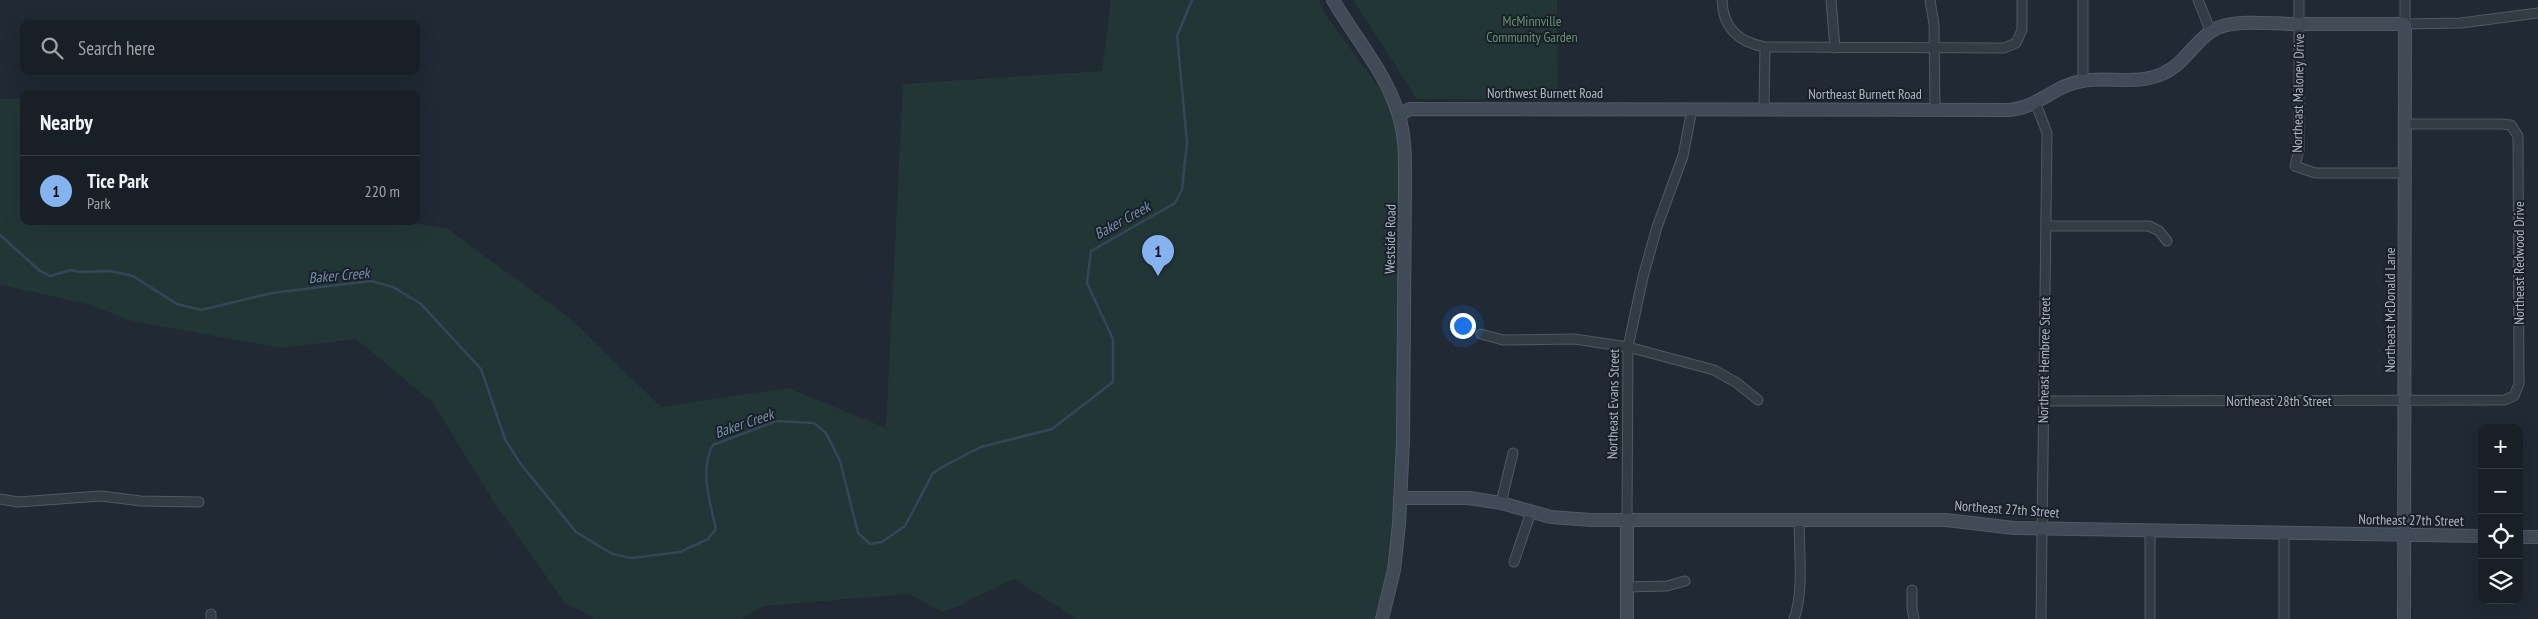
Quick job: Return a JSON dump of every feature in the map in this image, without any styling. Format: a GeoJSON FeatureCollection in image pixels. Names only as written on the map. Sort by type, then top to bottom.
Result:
{"type":"FeatureCollection","features":[{"type":"Feature","properties":{"kind":"street","name":"Westside Road"},"geometry":{"type":"LineString","coordinates":[[1333,0],[1378,69],[1399,115],[1403,136],[1405,186],[1400,498],[1394,570],[1382,619]]}},
{"type":"Feature","properties":{"kind":"street"},"geometry":{"type":"LineString","coordinates":[[1722,0],[1726,24],[1734,35],[1749,44],[1765,47],[1835,48],[2004,48],[2016,43],[2022,30],[2022,0]]}},
{"type":"Feature","properties":{"kind":"street"},"geometry":{"type":"LineString","coordinates":[[1831,0],[1835,48]]}},
{"type":"Feature","properties":{"kind":"street"},"geometry":{"type":"LineString","coordinates":[[1930,0],[1934,24],[1935,110]]}},
{"type":"Feature","properties":{"kind":"street"},"geometry":{"type":"LineString","coordinates":[[2083,0],[2083,81]]}},
{"type":"Feature","properties":{"kind":"street"},"geometry":{"type":"LineString","coordinates":[[2198,0],[2211,32],[2235,24],[2461,23],[2538,13]]}},
{"type":"Feature","properties":{"kind":"street","name":"Northeast Maloney Drive"},"geometry":{"type":"LineString","coordinates":[[2299,0],[2299,150],[2295,166],[2315,173],[2404,173]]}},
{"type":"Feature","properties":{"kind":"street","name":"Northeast McDonald Lane"},"geometry":{"type":"LineString","coordinates":[[2404,619],[2405,0]]}},
{"type":"Feature","properties":{"kind":"street","name":"Northeast Burnett Road"},"geometry":{"type":"LineString","coordinates":[[1692,109],[2009,110],[2023,108],[2036,104],[2066,85],[2083,81],[2150,79],[2166,72],[2211,32]]}},
{"type":"Feature","properties":{"kind":"street"},"geometry":{"type":"LineString","coordinates":[[1764,108],[1765,47]]}},
{"type":"Feature","properties":{"kind":"street","name":"Northeast Hembree Street"},"geometry":{"type":"LineString","coordinates":[[2036,104],[2047,133],[2041,619]]}},
{"type":"Feature","properties":{"kind":"street","name":"Northwest Burnett Road"},"geometry":{"type":"LineString","coordinates":[[1399,115],[1410,109],[1692,109]]}},
{"type":"Feature","properties":{"kind":"street","name":"Northeast Evans Street"},"geometry":{"type":"LineString","coordinates":[[1627,619],[1628,347],[1643,277],[1657,227],[1683,156],[1692,109]]}},
{"type":"Feature","properties":{"kind":"street","name":"Northeast Redwood Drive"},"geometry":{"type":"LineString","coordinates":[[2405,124],[2502,124],[2511,125],[2515,130],[2519,142],[2519,384],[2514,396]]}},
{"type":"Feature","properties":{"kind":"street"},"geometry":{"type":"LineString","coordinates":[[2046,226],[2149,226],[2159,231],[2168,241]]}},
{"type":"Feature","properties":{"kind":"street"},"geometry":{"type":"LineString","coordinates":[[1481,334],[1503,340],[1574,339],[1628,347],[1714,370],[1737,383],[1758,400]]}},
{"type":"Feature","properties":{"kind":"street","name":"Northeast 28th Street"},"geometry":{"type":"LineString","coordinates":[[2044,401],[2504,400],[2514,396]]}},
{"type":"Feature","properties":{"kind":"street"},"geometry":{"type":"LineString","coordinates":[[1500,503],[1513,453]]}},
{"type":"Feature","properties":{"kind":"street"},"geometry":{"type":"LineString","coordinates":[[0,499],[18,502],[101,496],[141,501],[199,502]]}},
{"type":"Feature","properties":{"kind":"street","name":"Northeast 27th Street"},"geometry":{"type":"LineString","coordinates":[[1400,498],[1469,498],[1500,503],[1570,520],[1958,520],[2014,528],[2478,536]]}},
{"type":"Feature","properties":{"kind":"street"},"geometry":{"type":"LineString","coordinates":[[1514,562],[1531,512]]}},
{"type":"Feature","properties":{"kind":"street"},"geometry":{"type":"LineString","coordinates":[[1794,619],[1798,594],[1799,520]]}},
{"type":"Feature","properties":{"kind":"street"},"geometry":{"type":"LineString","coordinates":[[2150,530],[2150,619]]}},
{"type":"Feature","properties":{"kind":"street"},"geometry":{"type":"LineString","coordinates":[[2284,533],[2284,619]]}},
{"type":"Feature","properties":{"kind":"street"},"geometry":{"type":"LineString","coordinates":[[2523,537],[2538,537]]}},
{"type":"Feature","properties":{"kind":"street"},"geometry":{"type":"LineString","coordinates":[[1627,587],[1667,586],[1685,581]]}},
{"type":"Feature","properties":{"kind":"street"},"geometry":{"type":"LineString","coordinates":[[1912,590],[1914,619]]}},
{"type":"Feature","properties":{"kind":"green space"},"geometry":{"type":"Polygon","coordinates":[[[1111,0],[1319,0],[1323,11],[1399,115],[1403,437],[1390,588],[1380,619],[1077,619],[1014,579],[964,604],[942,612],[909,594],[764,606],[740,619],[596,619],[565,603],[497,507],[433,403],[356,339],[281,348],[128,320],[88,304],[0,285],[0,99],[20,99],[20,225],[420,224],[448,229],[572,320],[661,407],[788,388],[886,428],[903,84],[1102,71],[1111,0]]]}},
{"type":"Feature","properties":{"kind":"green space","name":"McMinnville Community Garden"},"geometry":{"type":"Polygon","coordinates":[[[1353,0],[1557,0],[1558,100],[1417,99],[1353,0]]]}},
{"type":"Feature","properties":{"kind":"waterway","name":"Baker Creek"},"geometry":{"type":"LineString","coordinates":[[0,235],[40,271],[50,276],[71,270],[80,272],[110,271],[133,276],[177,304],[201,310],[272,293],[371,281],[393,287],[421,304],[481,369],[505,439],[520,463],[576,532],[612,554],[632,558],[680,552],[708,539],[716,529],[706,475],[709,455],[713,445],[776,421],[814,423],[826,433],[840,461],[858,533],[870,544],[882,542],[905,526],[933,473],[981,447],[1052,429],[1113,382],[1113,339],[1087,283],[1091,251],[1175,203],[1182,190],[1187,142],[1177,36],[1192,0]]}},
{"type":"Feature","properties":{"kind":"place","name":"Tice Park"},"geometry":{"type":"Point","coordinates":[1158,276]}}]}
